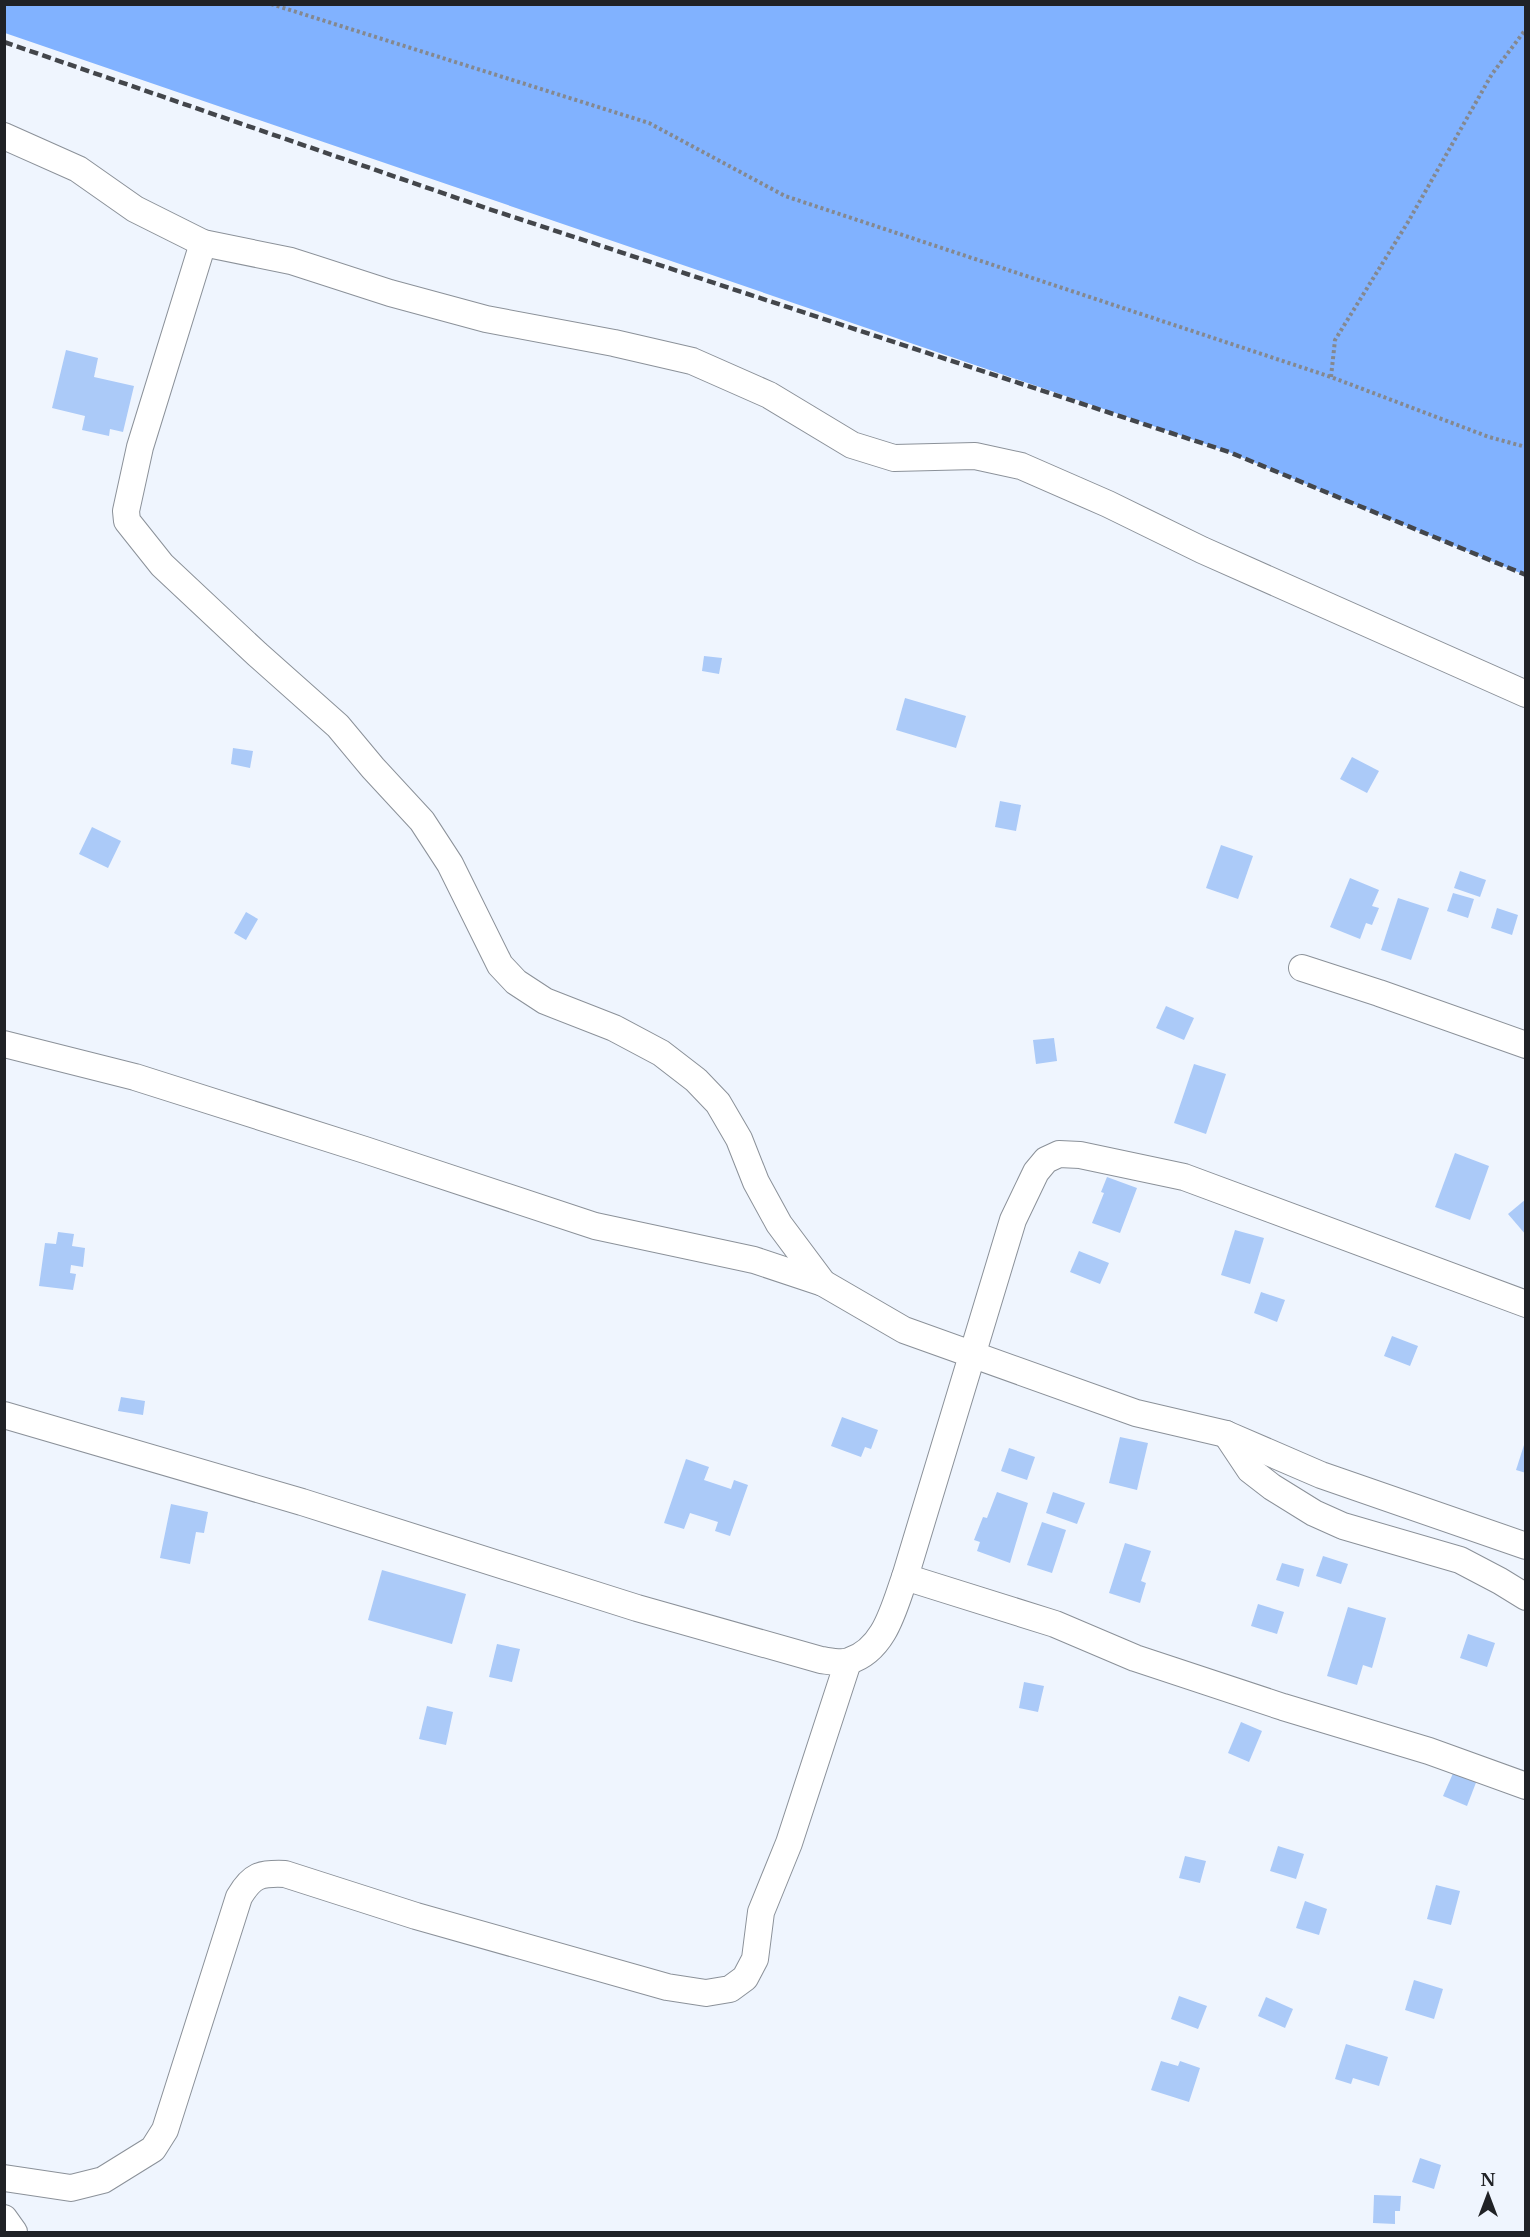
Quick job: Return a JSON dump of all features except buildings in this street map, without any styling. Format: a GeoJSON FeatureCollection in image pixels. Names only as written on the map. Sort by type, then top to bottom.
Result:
{"type":"FeatureCollection","features":[{"type":"Feature","properties":{"kind":"street"},"geometry":{"type":"LineString","coordinates":[[4,136],[78,169],[135,209],[202,243],[291,261],[390,293],[486,319],[614,343],[692,361],[770,395],[852,445],[894,458],[975,456],[1021,465],[1202,550],[1526,694]]}},
{"type":"Feature","properties":{"kind":"street"},"geometry":{"type":"LineString","coordinates":[[202,243],[140,447],[126,511],[127,521],[162,565],[338,726],[422,821],[450,864],[500,965],[516,982],[545,1001],[614,1028],[661,1053],[696,1080],[718,1103],[740,1139],[756,1182],[779,1224],[823,1283]]}},
{"type":"Feature","properties":{"kind":"street"},"geometry":{"type":"LineString","coordinates":[[1302,968],[1526,1045]]}},
{"type":"Feature","properties":{"kind":"street"},"geometry":{"type":"LineString","coordinates":[[4,1044],[135,1077],[595,1226],[754,1260],[823,1283],[904,1330],[1136,1413],[1226,1434],[1321,1475],[1526,1546]]}},
{"type":"Feature","properties":{"kind":"street"},"geometry":{"type":"LineString","coordinates":[[4,1415],[302,1502],[637,1608],[821,1660],[848,1662],[866,1652],[886,1630],[905,1577],[1013,1220],[1036,1172],[1046,1160],[1059,1154],[1080,1155],[1184,1177],[1526,1304]]}},
{"type":"Feature","properties":{"kind":"street"},"geometry":{"type":"LineString","coordinates":[[1226,1434],[1250,1470],[1272,1487],[1314,1513],[1344,1526],[1460,1560],[1526,1597]]}},
{"type":"Feature","properties":{"kind":"street"},"geometry":{"type":"LineString","coordinates":[[905,1577],[1055,1624],[1135,1658],[1283,1707],[1429,1751],[1526,1786]]}},
{"type":"Feature","properties":{"kind":"street"},"geometry":{"type":"LineString","coordinates":[[4,2178],[71,2188],[103,2180],[153,2149],[165,2130],[239,1897],[248,1882],[265,1873],[285,1874],[416,1916],[667,1987],[706,1993],[730,1989],[745,1978],[755,1959],[761,1912],[789,1843],[848,1662]]}},
{"type":"Feature","properties":{"kind":"street"},"geometry":{"type":"LineString","coordinates":[[4,2218],[14,2232]]}},
{"type":"Feature","properties":{"kind":"path"},"geometry":{"type":"LineString","coordinates":[[271,4],[649,123],[785,196],[1331,377],[1489,437],[1526,447]]}},
{"type":"Feature","properties":{"kind":"path"},"geometry":{"type":"LineString","coordinates":[[1331,377],[1335,340],[1408,222],[1492,74],[1526,29]]}},
{"type":"Feature","properties":{"kind":"shaded area"},"geometry":{"type":"Polygon","coordinates":[[[5,4],[1525,5],[1525,575],[1229,452],[5,33],[5,4]]]}},
{"type":"Feature","properties":{"kind":"railway"},"geometry":{"type":"LineString","coordinates":[[4,42],[489,209],[1229,452],[1526,575]]}}]}
